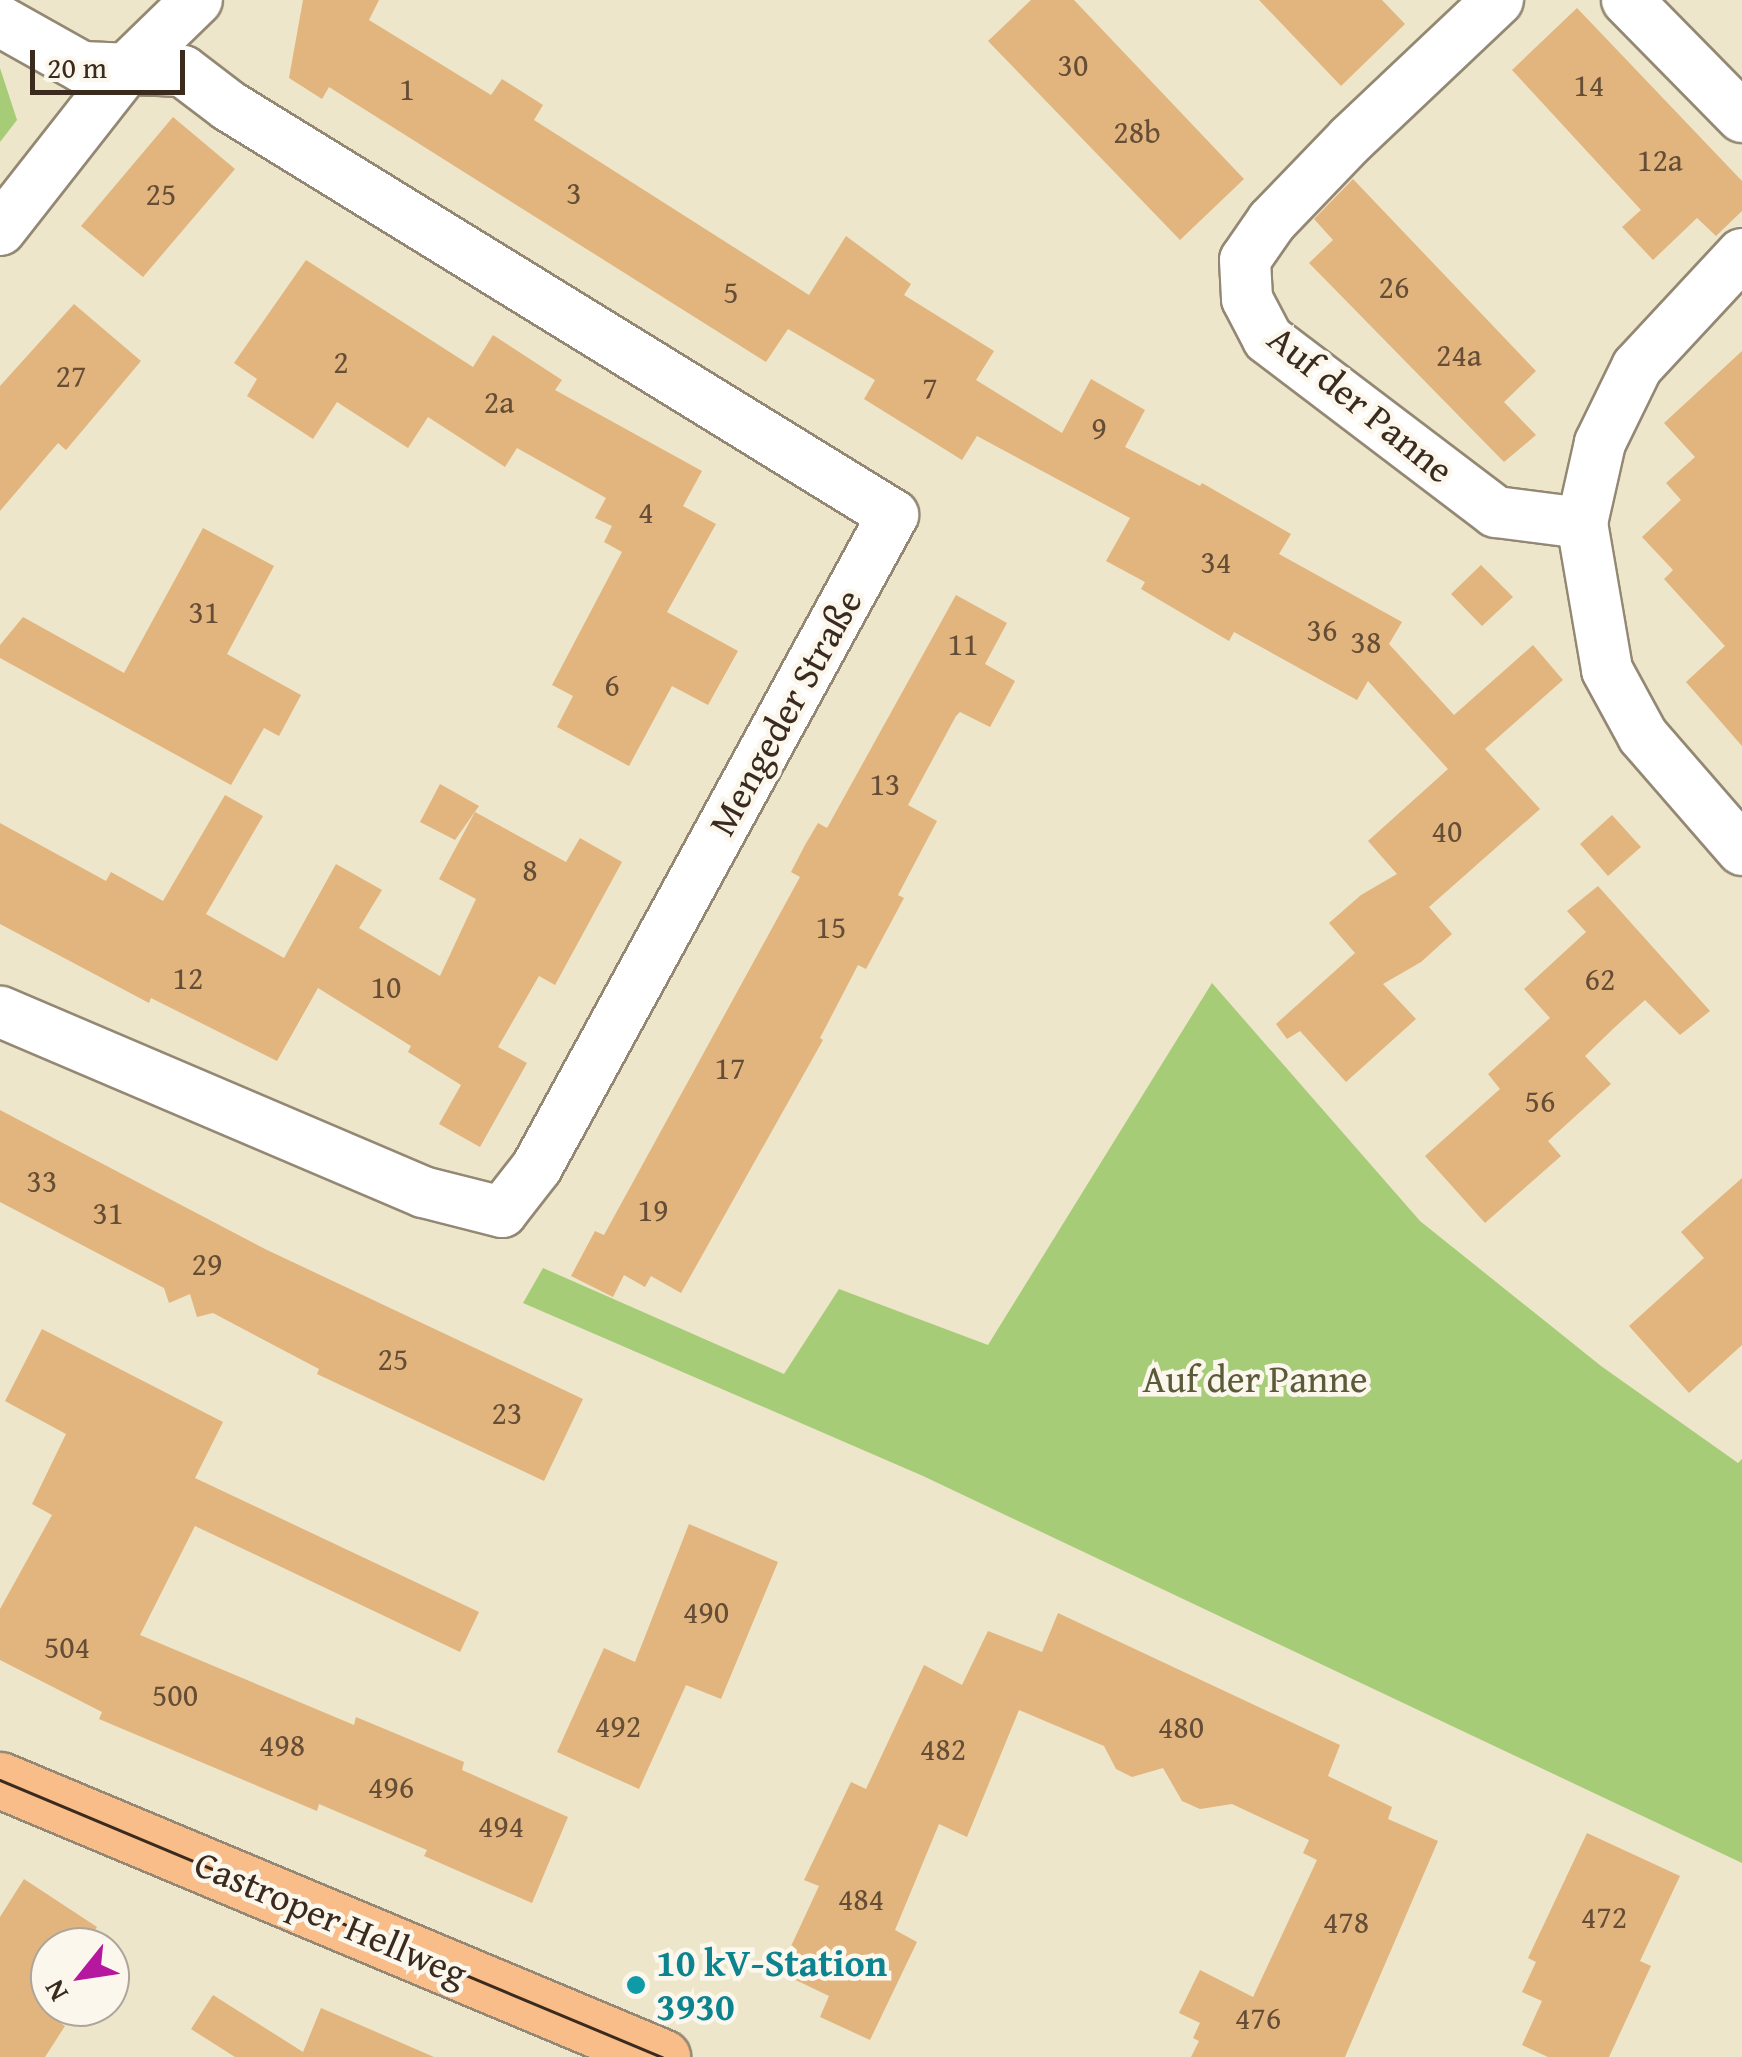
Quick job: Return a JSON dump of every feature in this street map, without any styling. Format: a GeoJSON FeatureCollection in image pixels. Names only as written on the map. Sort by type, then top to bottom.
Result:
{"type":"FeatureCollection","features":[{"type":"Feature","properties":{"kind":"main road","name":"Castroper Hellweg"},"geometry":{"type":"LineString","coordinates":[[0,1780],[662,2057]]}},
{"type":"Feature","properties":{"kind":"street"},"geometry":{"type":"LineString","coordinates":[[0,230],[128,67],[196,0]]}},
{"type":"Feature","properties":{"kind":"street","name":"Auf der Panne"},"geometry":{"type":"LineString","coordinates":[[1498,0],[1350,139],[1272,221],[1244,260],[1247,299],[1268,339],[1496,512],[1582,523]]}},
{"type":"Feature","properties":{"kind":"street"},"geometry":{"type":"LineString","coordinates":[[1627,0],[1742,117]]}},
{"type":"Feature","properties":{"kind":"street"},"geometry":{"type":"LineString","coordinates":[[0,21],[82,67],[128,67]]}},
{"type":"Feature","properties":{"kind":"street","name":"Mengeder Straße"},"geometry":{"type":"LineString","coordinates":[[0,1012],[423,1192],[502,1212],[538,1167],[893,515],[229,106],[182,71],[128,67]]}},
{"type":"Feature","properties":{"kind":"street"},"geometry":{"type":"LineString","coordinates":[[1742,254],[1637,367],[1600,443],[1582,523],[1607,670],[1643,736],[1742,850]]}},
{"type":"Feature","properties":{"kind":"green space"},"geometry":{"type":"Polygon","coordinates":[[[0,68],[17,120],[0,142],[0,68]]]}},
{"type":"Feature","properties":{"kind":"green space","name":"Auf der Panne"},"geometry":{"type":"Polygon","coordinates":[[[1212,983],[1420,1221],[1601,1366],[1738,1463],[1742,1459],[1742,1863],[923,1476],[523,1303],[543,1268],[784,1374],[839,1289],[988,1345],[1212,983]]]}},
{"type":"Feature","properties":{"kind":"building"},"geometry":{"type":"Polygon","coordinates":[[[303,0],[379,0],[369,20],[491,95],[502,79],[543,105],[534,120],[809,295],[846,236],[911,284],[904,295],[994,351],[976,380],[1062,433],[1091,379],[1145,410],[1125,447],[1200,486],[1202,483],[1291,534],[1279,554],[1402,622],[1389,644],[1454,715],[1533,645],[1563,680],[1485,749],[1540,809],[1429,907],[1452,934],[1421,962],[1383,984],[1416,1019],[1346,1082],[1300,1031],[1287,1039],[1276,1024],[1355,953],[1329,923],[1361,895],[1397,874],[1368,841],[1448,769],[1368,681],[1357,700],[1234,632],[1229,641],[1141,589],[1145,582],[1106,561],[1130,518],[977,436],[962,460],[864,399],[875,380],[788,329],[766,362],[329,87],[322,99],[289,78],[303,0]]]}},
{"type":"Feature","properties":{"kind":"building"},"geometry":{"type":"Polygon","coordinates":[[[1031,0],[1074,0],[1244,179],[1180,240],[988,41],[1031,0]]]}},
{"type":"Feature","properties":{"kind":"building"},"geometry":{"type":"Polygon","coordinates":[[[1259,0],[1382,0],[1405,24],[1341,86],[1259,0]]]}},
{"type":"Feature","properties":{"kind":"building"},"geometry":{"type":"Polygon","coordinates":[[[1577,8],[1742,181],[1742,211],[1716,236],[1697,218],[1653,260],[1622,227],[1641,210],[1512,70],[1577,8]]]}},
{"type":"Feature","properties":{"kind":"building"},"geometry":{"type":"Polygon","coordinates":[[[173,117],[235,169],[143,277],[81,226],[173,117]]]}},
{"type":"Feature","properties":{"kind":"building"},"geometry":{"type":"Polygon","coordinates":[[[1353,179],[1536,371],[1504,402],[1536,435],[1504,462],[1309,263],[1333,240],[1314,219],[1353,179]]]}},
{"type":"Feature","properties":{"kind":"building"},"geometry":{"type":"Polygon","coordinates":[[[306,260],[473,367],[493,335],[562,380],[555,390],[702,471],[683,506],[716,524],[667,612],[738,651],[708,705],[672,686],[629,766],[557,727],[573,696],[552,685],[622,552],[604,542],[612,526],[595,518],[606,498],[517,448],[505,467],[428,417],[408,448],[337,402],[313,439],[247,396],[257,379],[234,363],[306,260]]]}},
{"type":"Feature","properties":{"kind":"building"},"geometry":{"type":"Polygon","coordinates":[[[74,304],[141,361],[66,450],[58,443],[0,511],[0,386],[74,304]]]}},
{"type":"Feature","properties":{"kind":"building"},"geometry":{"type":"Polygon","coordinates":[[[1742,351],[1742,746],[1686,682],[1725,646],[1664,579],[1673,570],[1642,537],[1681,500],[1666,483],[1695,457],[1664,423],[1742,351]]]}},
{"type":"Feature","properties":{"kind":"building"},"geometry":{"type":"Polygon","coordinates":[[[203,528],[274,566],[227,654],[301,695],[279,736],[264,728],[231,785],[0,658],[0,645],[23,617],[124,673],[203,528]]]}},
{"type":"Feature","properties":{"kind":"building"},"geometry":{"type":"Polygon","coordinates":[[[1481,565],[1513,597],[1482,626],[1451,594],[1481,565]]]}},
{"type":"Feature","properties":{"kind":"building"},"geometry":{"type":"Polygon","coordinates":[[[956,595],[1007,623],[985,664],[1015,681],[990,727],[960,712],[956,716],[908,805],[937,821],[898,895],[904,898],[866,969],[858,965],[820,1038],[823,1040],[681,1293],[651,1276],[645,1287],[624,1275],[613,1297],[571,1276],[595,1231],[604,1235],[800,877],[791,872],[805,845],[818,823],[827,828],[956,595]]]}},
{"type":"Feature","properties":{"kind":"building"},"geometry":{"type":"Polygon","coordinates":[[[440,784],[479,806],[455,840],[420,822],[440,784]]]}},
{"type":"Feature","properties":{"kind":"building"},"geometry":{"type":"Polygon","coordinates":[[[225,795],[263,816],[206,914],[284,958],[336,864],[382,890],[359,928],[440,976],[476,899],[439,879],[475,812],[566,862],[580,838],[622,862],[555,985],[539,976],[498,1047],[527,1063],[480,1147],[439,1124],[461,1085],[408,1052],[411,1046],[318,988],[277,1061],[151,998],[149,1003],[0,924],[0,823],[106,881],[111,872],[163,901],[225,795]]]}},
{"type":"Feature","properties":{"kind":"building"},"geometry":{"type":"Polygon","coordinates":[[[1612,815],[1641,847],[1608,876],[1580,844],[1612,815]]]}},
{"type":"Feature","properties":{"kind":"building"},"geometry":{"type":"Polygon","coordinates":[[[1598,886],[1710,1011],[1680,1035],[1645,1000],[1615,1027],[1585,1056],[1611,1084],[1548,1141],[1561,1156],[1485,1223],[1425,1156],[1500,1089],[1488,1074],[1550,1018],[1524,989],[1586,932],[1567,911],[1598,886]]]}},
{"type":"Feature","properties":{"kind":"building"},"geometry":{"type":"Polygon","coordinates":[[[0,1110],[265,1249],[583,1399],[544,1481],[317,1374],[319,1369],[213,1313],[197,1317],[190,1294],[169,1303],[164,1288],[0,1202],[0,1110]]]}},
{"type":"Feature","properties":{"kind":"building"},"geometry":{"type":"Polygon","coordinates":[[[1742,1178],[1742,1345],[1689,1393],[1629,1326],[1704,1258],[1681,1232],[1742,1178]]]}},
{"type":"Feature","properties":{"kind":"building"},"geometry":{"type":"Polygon","coordinates":[[[42,1329],[223,1422],[195,1478],[479,1612],[460,1652],[195,1526],[140,1635],[354,1725],[356,1717],[464,1762],[462,1770],[568,1817],[532,1903],[424,1856],[427,1850],[319,1804],[317,1811],[99,1719],[102,1712],[0,1660],[0,1609],[52,1515],[32,1504],[66,1434],[5,1401],[42,1329]]]}},
{"type":"Feature","properties":{"kind":"building"},"geometry":{"type":"Polygon","coordinates":[[[689,1524],[778,1562],[721,1699],[686,1685],[639,1789],[557,1752],[604,1648],[635,1662],[689,1524]]]}},
{"type":"Feature","properties":{"kind":"building"},"geometry":{"type":"Polygon","coordinates":[[[1058,1613],[1340,1745],[1328,1776],[1392,1807],[1388,1819],[1438,1841],[1345,2057],[1191,2057],[1199,2041],[1193,2038],[1200,2023],[1179,2013],[1200,1970],[1253,1997],[1317,1860],[1303,1853],[1309,1840],[1232,1804],[1200,1809],[1182,1801],[1163,1768],[1132,1777],[1116,1769],[1104,1746],[1019,1710],[967,1837],[939,1824],[895,1930],[917,1942],[870,2040],[820,2017],[829,1996],[779,1972],[819,1886],[804,1880],[851,1782],[866,1789],[924,1665],[962,1685],[988,1631],[1042,1652],[1058,1613]]]}},
{"type":"Feature","properties":{"kind":"building"},"geometry":{"type":"Polygon","coordinates":[[[1587,1833],[1680,1876],[1640,1961],[1651,1966],[1609,2057],[1548,2057],[1522,2045],[1542,2001],[1522,1992],[1536,1962],[1528,1958],[1587,1833]]]}},
{"type":"Feature","properties":{"kind":"building"},"geometry":{"type":"Polygon","coordinates":[[[24,1879],[97,1927],[30,1927],[30,2027],[64,2027],[45,2057],[0,2057],[0,1917],[24,1879]]]}},
{"type":"Feature","properties":{"kind":"building"},"geometry":{"type":"Polygon","coordinates":[[[213,1995],[303,2052],[321,2008],[434,2057],[235,2057],[191,2029],[213,1995]]]}},
{"type":"Feature","properties":{"kind":"tram line"},"geometry":{"type":"LineString","coordinates":[[0,1780],[662,2057]]}},
{"type":"Feature","properties":{"kind":"place","name":"10 kV-Station 3930"},"geometry":{"type":"Point","coordinates":[636,1985]}}]}
